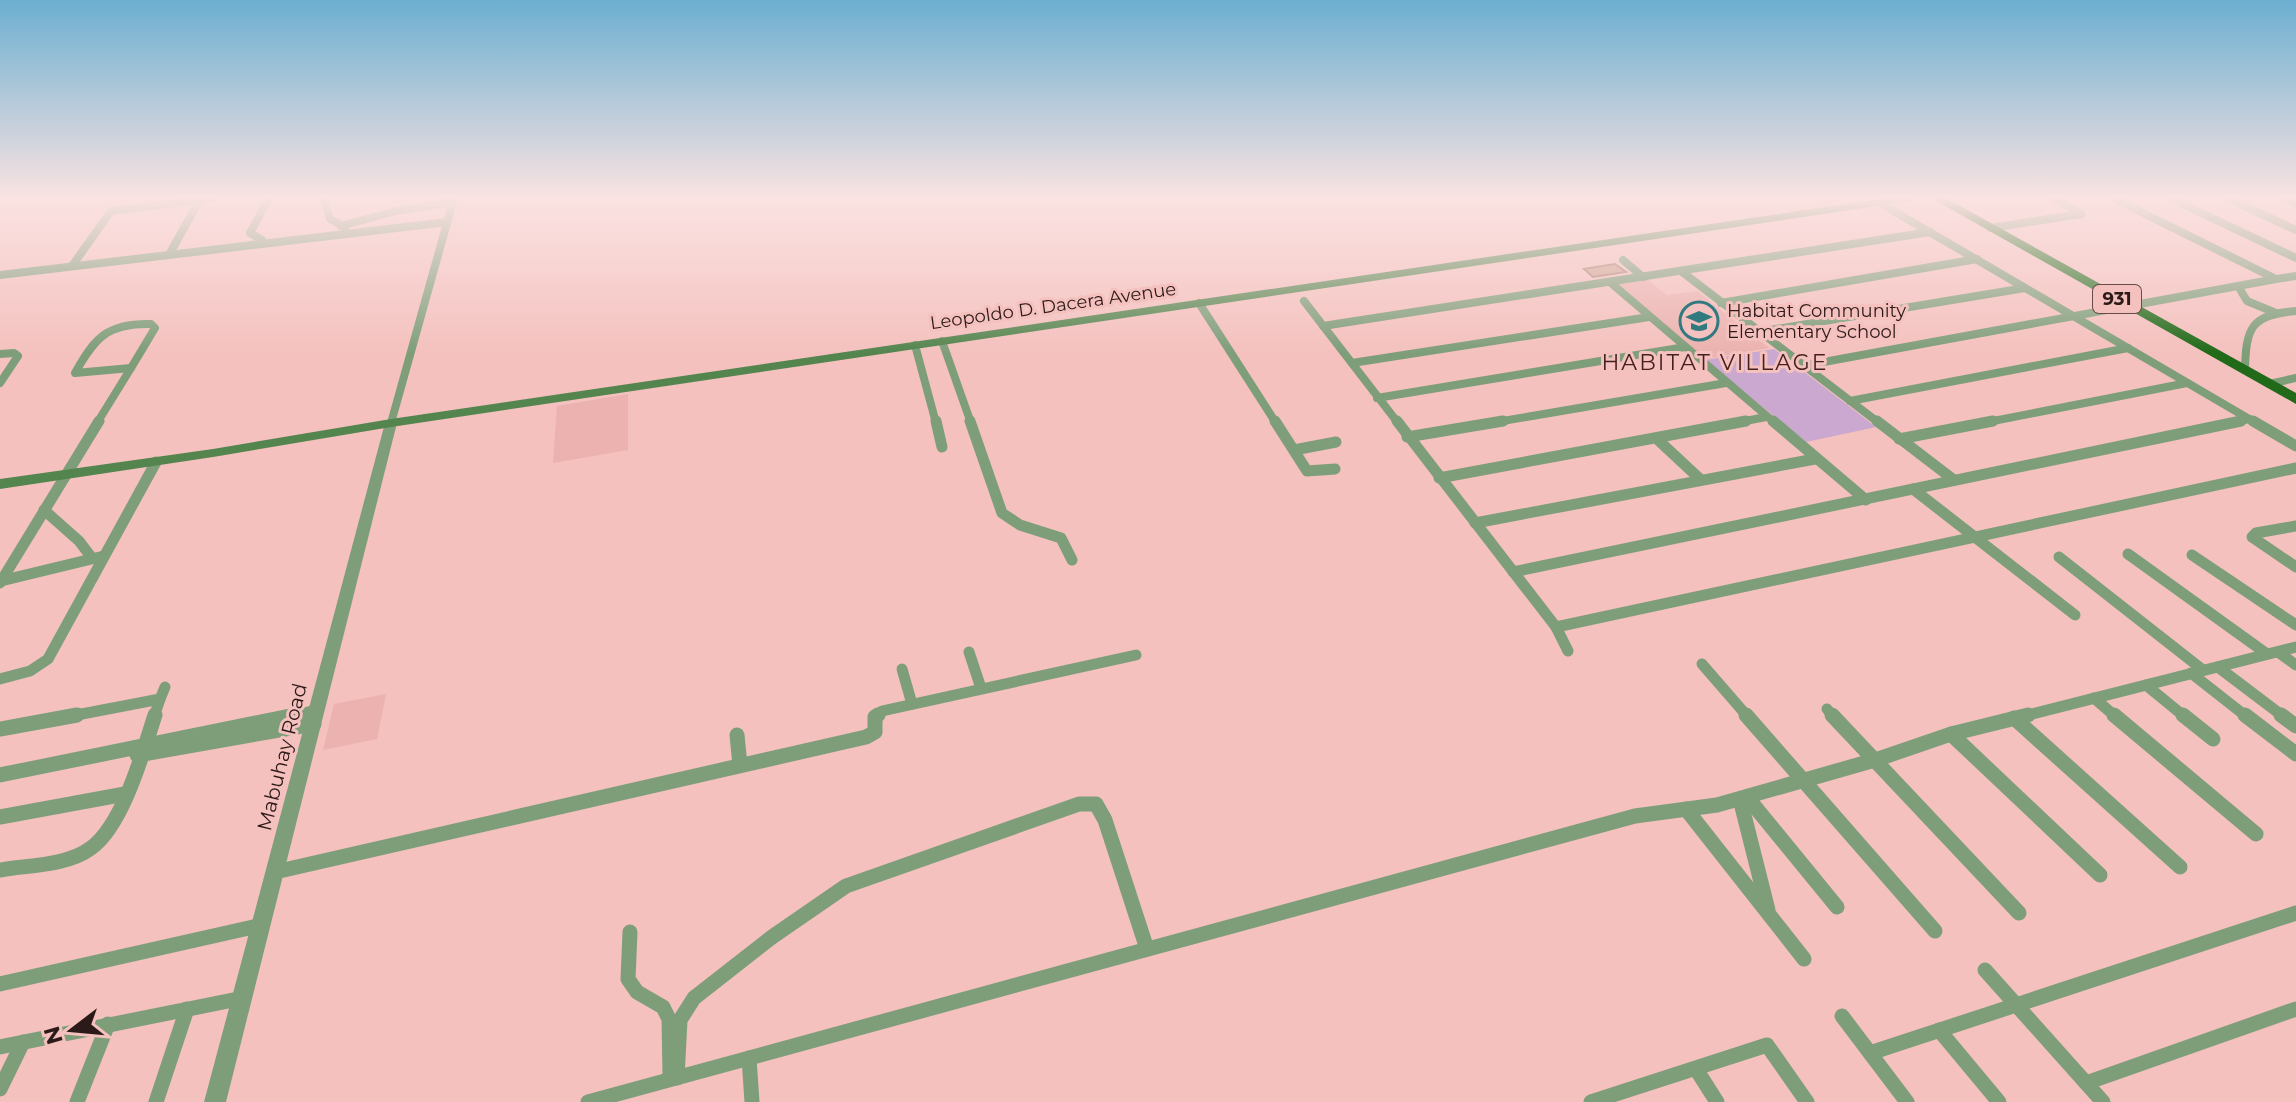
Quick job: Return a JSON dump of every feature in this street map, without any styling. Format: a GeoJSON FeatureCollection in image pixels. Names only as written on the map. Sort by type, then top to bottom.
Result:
{"type":"FeatureCollection","features":[{"type":"Feature","properties":{"kind":"highway","name":"931"},"geometry":{"type":"LineString","coordinates":[[2029,249],[2296,399]]}},
{"type":"Feature","properties":{"kind":"main road","name":"Leopoldo D. Dacera Avenue"},"geometry":{"type":"LineString","coordinates":[[0,484],[1564,249]]}},
{"type":"Feature","properties":{"kind":"street"},"geometry":{"type":"LineString","coordinates":[[72,266],[83,249]]}},
{"type":"Feature","properties":{"kind":"street"},"geometry":{"type":"LineString","coordinates":[[170,253],[172,249]]}},
{"type":"Feature","properties":{"kind":"street"},"geometry":{"type":"LineString","coordinates":[[0,275],[202,249]]}},
{"type":"Feature","properties":{"kind":"street"},"geometry":{"type":"LineString","coordinates":[[391,423],[439,249]]}},
{"type":"Feature","properties":{"kind":"street"},"geometry":{"type":"LineString","coordinates":[[1323,326],[1819,249]]}},
{"type":"Feature","properties":{"kind":"street"},"geometry":{"type":"LineString","coordinates":[[1960,249],[2296,446]]}},
{"type":"Feature","properties":{"kind":"street"},"geometry":{"type":"LineString","coordinates":[[2216,249],[2276,279]]}},
{"type":"Feature","properties":{"kind":"street"},"geometry":{"type":"LineString","coordinates":[[1721,303],[1977,259]]}},
{"type":"Feature","properties":{"kind":"street"},"geometry":{"type":"LineString","coordinates":[[1623,260],[1643,277]]}},
{"type":"Feature","properties":{"kind":"street"},"geometry":{"type":"LineString","coordinates":[[1681,271],[1954,480]]}},
{"type":"Feature","properties":{"kind":"street"},"geometry":{"type":"LineString","coordinates":[[1802,366],[2296,276]]}},
{"type":"Feature","properties":{"kind":"street"},"geometry":{"type":"LineString","coordinates":[[1611,283],[1866,500]]}},
{"type":"Feature","properties":{"kind":"street"},"geometry":{"type":"LineString","coordinates":[[2238,286],[2239,294],[2244,299],[2274,313],[2296,317]]}},
{"type":"Feature","properties":{"kind":"street"},"geometry":{"type":"LineString","coordinates":[[1758,332],[2025,288]]}},
{"type":"Feature","properties":{"kind":"street"},"geometry":{"type":"LineString","coordinates":[[1304,301],[1556,627],[1568,651]]}},
{"type":"Feature","properties":{"kind":"street"},"geometry":{"type":"LineString","coordinates":[[1199,303],[1310,473],[1335,469]]}},
{"type":"Feature","properties":{"kind":"street"},"geometry":{"type":"LineString","coordinates":[[2245,370],[2245,339],[2250,324],[2262,316],[2296,311]]}},
{"type":"Feature","properties":{"kind":"street"},"geometry":{"type":"LineString","coordinates":[[1352,363],[1649,317]]}},
{"type":"Feature","properties":{"kind":"street"},"geometry":{"type":"LineString","coordinates":[[0,582],[133,368],[155,328],[151,324],[106,330],[75,373],[133,368]]}},
{"type":"Feature","properties":{"kind":"street"},"geometry":{"type":"LineString","coordinates":[[942,341],[1002,513],[1008,520],[1061,538],[1072,560]]}},
{"type":"Feature","properties":{"kind":"street"},"geometry":{"type":"LineString","coordinates":[[915,345],[926,373],[930,403],[942,447]]}},
{"type":"Feature","properties":{"kind":"street"},"geometry":{"type":"LineString","coordinates":[[1377,398],[1685,347]]}},
{"type":"Feature","properties":{"kind":"street"},"geometry":{"type":"LineString","coordinates":[[1850,401],[2128,348]]}},
{"type":"Feature","properties":{"kind":"street"},"geometry":{"type":"LineString","coordinates":[[0,354],[14,353],[18,356],[0,383]]}},
{"type":"Feature","properties":{"kind":"street"},"geometry":{"type":"LineString","coordinates":[[2269,384],[2296,378]]}},
{"type":"Feature","properties":{"kind":"street"},"geometry":{"type":"LineString","coordinates":[[1407,437],[1726,383]]}},
{"type":"Feature","properties":{"kind":"street"},"geometry":{"type":"LineString","coordinates":[[1899,439],[2187,383]]}},
{"type":"Feature","properties":{"kind":"street"},"geometry":{"type":"LineString","coordinates":[[1439,478],[1766,417]]}},
{"type":"Feature","properties":{"kind":"street"},"geometry":{"type":"LineString","coordinates":[[1513,572],[2249,419]]}},
{"type":"Feature","properties":{"kind":"street","name":"Mabuhay Road"},"geometry":{"type":"LineString","coordinates":[[215,1102],[391,423]]}},
{"type":"Feature","properties":{"kind":"street"},"geometry":{"type":"LineString","coordinates":[[1656,438],[1701,480]]}},
{"type":"Feature","properties":{"kind":"street"},"geometry":{"type":"LineString","coordinates":[[1294,450],[1336,442]]}},
{"type":"Feature","properties":{"kind":"street"},"geometry":{"type":"LineString","coordinates":[[1475,523],[1815,459]]}},
{"type":"Feature","properties":{"kind":"street"},"geometry":{"type":"LineString","coordinates":[[0,679],[30,671],[48,659],[98,557],[156,462]]}},
{"type":"Feature","properties":{"kind":"street"},"geometry":{"type":"LineString","coordinates":[[1556,627],[2296,468]]}},
{"type":"Feature","properties":{"kind":"street"},"geometry":{"type":"LineString","coordinates":[[1913,489],[2075,615]]}},
{"type":"Feature","properties":{"kind":"street"},"geometry":{"type":"LineString","coordinates":[[44,510],[98,557]]}},
{"type":"Feature","properties":{"kind":"street"},"geometry":{"type":"LineString","coordinates":[[2296,526],[2256,533],[2252,537],[2296,567]]}},
{"type":"Feature","properties":{"kind":"street"},"geometry":{"type":"LineString","coordinates":[[2128,554],[2272,653],[2296,665]]}},
{"type":"Feature","properties":{"kind":"street"},"geometry":{"type":"LineString","coordinates":[[2192,555],[2296,625]]}},
{"type":"Feature","properties":{"kind":"street"},"geometry":{"type":"LineString","coordinates":[[0,582],[98,557]]}},
{"type":"Feature","properties":{"kind":"street"},"geometry":{"type":"LineString","coordinates":[[2059,557],[2296,754]]}},
{"type":"Feature","properties":{"kind":"street"},"geometry":{"type":"LineString","coordinates":[[588,1102],[1635,816],[1743,798],[1875,760],[1951,734],[2296,647]]}},
{"type":"Feature","properties":{"kind":"street"},"geometry":{"type":"LineString","coordinates":[[969,652],[981,688]]}},
{"type":"Feature","properties":{"kind":"street"},"geometry":{"type":"LineString","coordinates":[[275,872],[866,737],[875,732],[878,713],[1136,655]]}},
{"type":"Feature","properties":{"kind":"street"},"geometry":{"type":"LineString","coordinates":[[1702,664],[1935,931]]}},
{"type":"Feature","properties":{"kind":"street"},"geometry":{"type":"LineString","coordinates":[[2218,667],[2296,726]]}},
{"type":"Feature","properties":{"kind":"street"},"geometry":{"type":"LineString","coordinates":[[902,669],[912,704]]}},
{"type":"Feature","properties":{"kind":"street"},"geometry":{"type":"LineString","coordinates":[[2146,685],[2213,739]]}},
{"type":"Feature","properties":{"kind":"street"},"geometry":{"type":"LineString","coordinates":[[0,729],[163,693],[125,794],[103,837],[89,849],[70,856],[0,870]]}},
{"type":"Feature","properties":{"kind":"street"},"geometry":{"type":"LineString","coordinates":[[2094,698],[2256,834]]}},
{"type":"Feature","properties":{"kind":"street"},"geometry":{"type":"LineString","coordinates":[[1827,709],[2019,913]]}},
{"type":"Feature","properties":{"kind":"street"},"geometry":{"type":"LineString","coordinates":[[0,775],[315,717]]}},
{"type":"Feature","properties":{"kind":"street"},"geometry":{"type":"LineString","coordinates":[[2014,718],[2180,867]]}},
{"type":"Feature","properties":{"kind":"street"},"geometry":{"type":"LineString","coordinates":[[1951,734],[2100,875]]}},
{"type":"Feature","properties":{"kind":"street"},"geometry":{"type":"LineString","coordinates":[[737,735],[740,765]]}},
{"type":"Feature","properties":{"kind":"street"},"geometry":{"type":"LineString","coordinates":[[0,817],[125,794]]}},
{"type":"Feature","properties":{"kind":"street"},"geometry":{"type":"LineString","coordinates":[[1743,798],[1837,907]]}},
{"type":"Feature","properties":{"kind":"street"},"geometry":{"type":"LineString","coordinates":[[1743,798],[1770,915]]}},
{"type":"Feature","properties":{"kind":"street"},"geometry":{"type":"LineString","coordinates":[[674,1079],[680,1020],[694,998],[772,937],[846,886],[1079,804],[1096,804],[1105,820],[1147,949]]}},
{"type":"Feature","properties":{"kind":"street"},"geometry":{"type":"LineString","coordinates":[[1686,809],[1804,959]]}},
{"type":"Feature","properties":{"kind":"street"},"geometry":{"type":"LineString","coordinates":[[1870,1053],[2296,913]]}},
{"type":"Feature","properties":{"kind":"street"},"geometry":{"type":"LineString","coordinates":[[0,984],[262,925]]}},
{"type":"Feature","properties":{"kind":"street"},"geometry":{"type":"LineString","coordinates":[[630,932],[628,979],[637,992],[663,1007],[669,1019],[674,1079]]}},
{"type":"Feature","properties":{"kind":"street"},"geometry":{"type":"LineString","coordinates":[[1985,970],[2103,1102]]}},
{"type":"Feature","properties":{"kind":"street"},"geometry":{"type":"LineString","coordinates":[[0,1047],[243,998]]}},
{"type":"Feature","properties":{"kind":"street"},"geometry":{"type":"LineString","coordinates":[[156,1102],[187,1009]]}},
{"type":"Feature","properties":{"kind":"street"},"geometry":{"type":"LineString","coordinates":[[2086,1083],[2296,1009]]}},
{"type":"Feature","properties":{"kind":"street"},"geometry":{"type":"LineString","coordinates":[[1842,1016],[1907,1102]]}},
{"type":"Feature","properties":{"kind":"street"},"geometry":{"type":"LineString","coordinates":[[77,1102],[108,1024]]}},
{"type":"Feature","properties":{"kind":"street"},"geometry":{"type":"LineString","coordinates":[[1939,1030],[1999,1102]]}},
{"type":"Feature","properties":{"kind":"street"},"geometry":{"type":"LineString","coordinates":[[0,1089],[23,1042]]}},
{"type":"Feature","properties":{"kind":"street"},"geometry":{"type":"LineString","coordinates":[[1591,1102],[1767,1045],[1807,1102]]}},
{"type":"Feature","properties":{"kind":"street"},"geometry":{"type":"LineString","coordinates":[[749,1058],[752,1102]]}},
{"type":"Feature","properties":{"kind":"street"},"geometry":{"type":"LineString","coordinates":[[1696,1069],[1717,1102]]}},
{"type":"Feature","properties":{"kind":"shaded area","name":"Habitat Community Elementary School"},"geometry":{"type":"Polygon","coordinates":[[[1647,279],[1667,295],[1697,291],[1769,348],[1706,359],[1618,284],[1647,279]]]}},
{"type":"Feature","properties":{"kind":"shaded area"},"geometry":{"type":"Polygon","coordinates":[[[1774,349],[1876,427],[1806,442],[1705,360],[1774,349]]]}},
{"type":"Feature","properties":{"kind":"shaded area"},"geometry":{"type":"Polygon","coordinates":[[[628,394],[628,450],[553,463],[557,406],[628,394]]]}},
{"type":"Feature","properties":{"kind":"shaded area"},"geometry":{"type":"Polygon","coordinates":[[[386,694],[377,739],[323,750],[334,704],[386,694]]]}},
{"type":"Feature","properties":{"kind":"building"},"geometry":{"type":"Polygon","coordinates":[[[1615,264],[1626,272],[1593,277],[1584,269],[1615,264]]]}},
{"type":"Feature","properties":{"kind":"place","name":"Habitat Community Elementary School"},"geometry":{"type":"Point","coordinates":[1699,321]}},
{"type":"Feature","properties":{"kind":"district","name":"HABITAT VILLAGE"},"geometry":{"type":"Point","coordinates":[1715,362]}}]}
